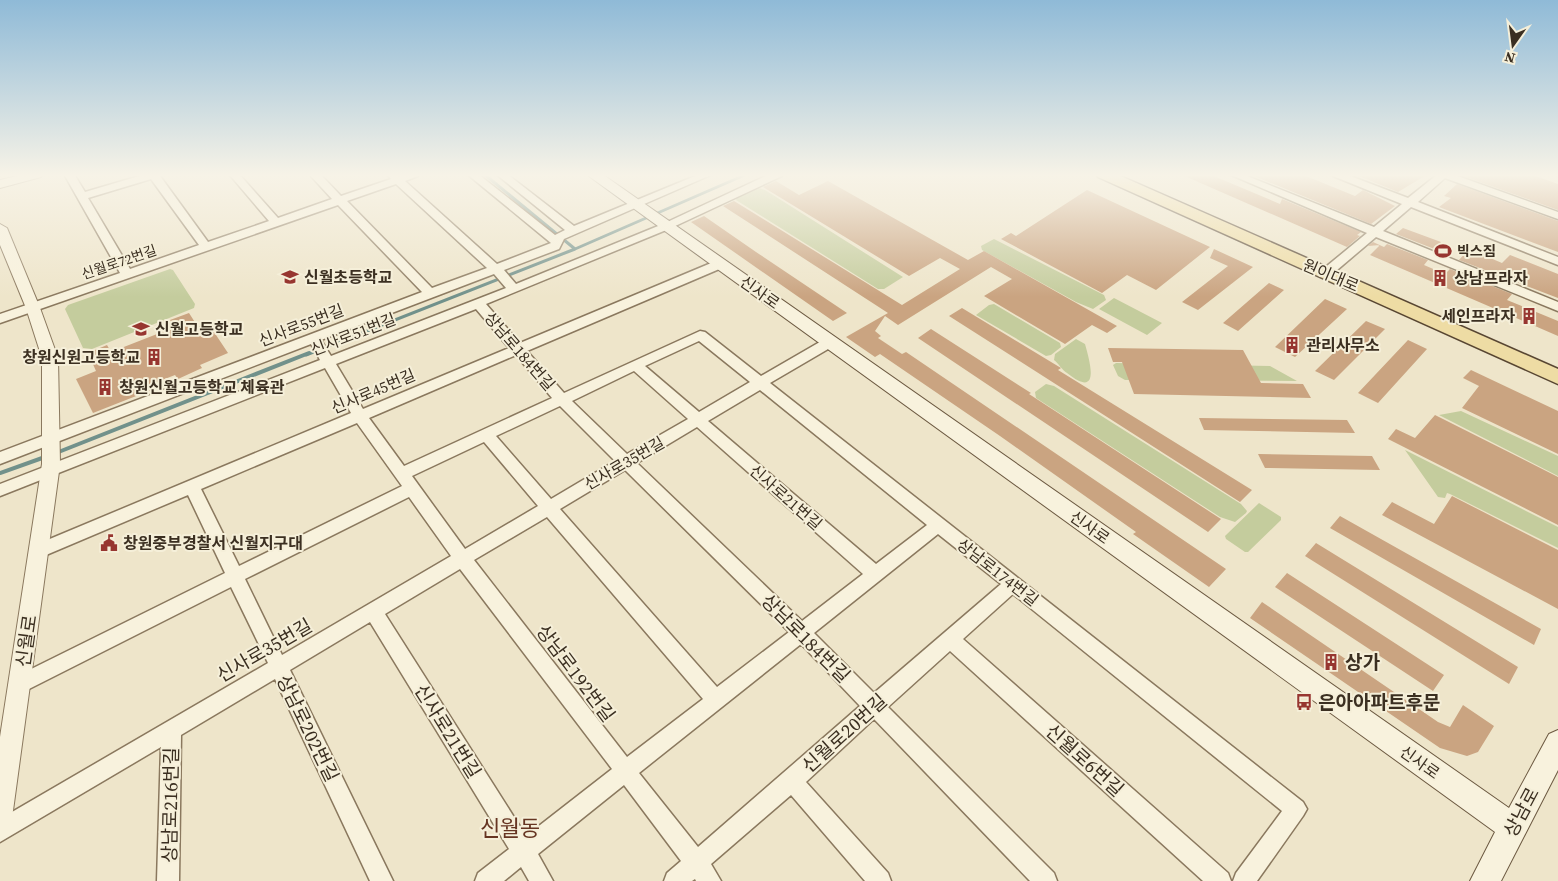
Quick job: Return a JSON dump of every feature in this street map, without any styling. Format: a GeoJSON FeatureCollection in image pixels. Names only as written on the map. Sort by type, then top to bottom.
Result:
{"type":"FeatureCollection","features":[{"type":"Feature","properties":{"kind":"main road","name":"신사로"},"geometry":{"type":"LineString","coordinates":[[652,215],[1513,828]]}},
{"type":"Feature","properties":{"kind":"main road","name":"원이대로"},"geometry":{"type":"LineString","coordinates":[[1204,215],[1558,361]]}},
{"type":"Feature","properties":{"kind":"main road","name":"원이대로"},"geometry":{"type":"LineString","coordinates":[[1219,215],[1558,377]]}},
{"type":"Feature","properties":{"kind":"main road","name":"상남로"},"geometry":{"type":"LineString","coordinates":[[1485,881],[1558,743]]}},
{"type":"Feature","properties":{"kind":"street"},"geometry":{"type":"LineString","coordinates":[[93,215],[127,275]]}},
{"type":"Feature","properties":{"kind":"street"},"geometry":{"type":"LineString","coordinates":[[184,215],[206,247]]}},
{"type":"Feature","properties":{"kind":"street"},"geometry":{"type":"LineString","coordinates":[[270,215],[276,222]]}},
{"type":"Feature","properties":{"kind":"street","name":"신월로72번길"},"geometry":{"type":"LineString","coordinates":[[0,319],[296,215]]}},
{"type":"Feature","properties":{"kind":"street"},"geometry":{"type":"LineString","coordinates":[[355,215],[431,294]]}},
{"type":"Feature","properties":{"kind":"street"},"geometry":{"type":"LineString","coordinates":[[437,215],[497,270],[512,287]]}},
{"type":"Feature","properties":{"kind":"street"},"geometry":{"type":"LineString","coordinates":[[533,215],[565,235]]}},
{"type":"Feature","properties":{"kind":"street"},"geometry":{"type":"LineString","coordinates":[[545,215],[565,235]]}},
{"type":"Feature","properties":{"kind":"street","name":"신사로55번길"},"geometry":{"type":"LineString","coordinates":[[0,458],[50,441],[497,270],[554,246],[565,235],[616,215]]}},
{"type":"Feature","properties":{"kind":"street","name":"신사로51번길"},"geometry":{"type":"LineString","coordinates":[[0,490],[51,468],[327,360],[478,303],[512,287],[690,215]]}},
{"type":"Feature","properties":{"kind":"street"},"geometry":{"type":"LineString","coordinates":[[1335,215],[1558,307]]}},
{"type":"Feature","properties":{"kind":"street"},"geometry":{"type":"LineString","coordinates":[[1333,268],[1396,215]]}},
{"type":"Feature","properties":{"kind":"street"},"geometry":{"type":"LineString","coordinates":[[1444,215],[1558,260]]}},
{"type":"Feature","properties":{"kind":"street"},"geometry":{"type":"LineString","coordinates":[[0,228],[33,308],[50,358],[50,441]]}},
{"type":"Feature","properties":{"kind":"street","name":"신사로45번길"},"geometry":{"type":"LineString","coordinates":[[39,551],[720,264]]}},
{"type":"Feature","properties":{"kind":"street","name":"상남로184번길"},"geometry":{"type":"LineString","coordinates":[[478,303],[562,400],[800,631],[1046,881]]}},
{"type":"Feature","properties":{"kind":"street","name":"상남로184번길"},"geometry":{"type":"LineString","coordinates":[[407,481],[486,435],[700,335]]}},
{"type":"Feature","properties":{"kind":"street","name":"상남로174번길"},"geometry":{"type":"LineString","coordinates":[[700,335],[1296,809],[1244,881]]}},
{"type":"Feature","properties":{"kind":"street","name":"상남로192번길"},"geometry":{"type":"LineString","coordinates":[[315,340],[360,416],[462,558],[624,772],[710,881]]}},
{"type":"Feature","properties":{"kind":"street","name":"신사로35번길"},"geometry":{"type":"LineString","coordinates":[[0,831],[830,342]]}},
{"type":"Feature","properties":{"kind":"street"},"geometry":{"type":"LineString","coordinates":[[635,365],[698,420]]}},
{"type":"Feature","properties":{"kind":"street","name":"신사로21번길"},"geometry":{"type":"LineString","coordinates":[[698,420],[874,574]]}},
{"type":"Feature","properties":{"kind":"street"},"geometry":{"type":"LineString","coordinates":[[486,435],[550,506],[716,700]]}},
{"type":"Feature","properties":{"kind":"street","name":"신월로"},"geometry":{"type":"LineString","coordinates":[[0,818],[51,468],[50,441]]}},
{"type":"Feature","properties":{"kind":"street"},"geometry":{"type":"LineString","coordinates":[[20,684],[235,576],[407,481]]}},
{"type":"Feature","properties":{"kind":"street","name":"상남로202번길"},"geometry":{"type":"LineString","coordinates":[[192,487],[382,881]]}},
{"type":"Feature","properties":{"kind":"street"},"geometry":{"type":"LineString","coordinates":[[486,881],[716,700],[800,631],[938,524]]}},
{"type":"Feature","properties":{"kind":"street","name":"신월로20번길"},"geometry":{"type":"LineString","coordinates":[[675,881],[792,782],[874,706],[1013,584]]}},
{"type":"Feature","properties":{"kind":"street","name":"신사로21번길"},"geometry":{"type":"LineString","coordinates":[[373,611],[522,852],[542,881]]}},
{"type":"Feature","properties":{"kind":"street","name":"신월로6번길"},"geometry":{"type":"LineString","coordinates":[[950,639],[1220,881]]}},
{"type":"Feature","properties":{"kind":"street","name":"상남로216번길"},"geometry":{"type":"LineString","coordinates":[[168,881],[171,730]]}},
{"type":"Feature","properties":{"kind":"street"},"geometry":{"type":"LineString","coordinates":[[792,782],[880,881]]}},
{"type":"Feature","properties":{"kind":"green space"},"geometry":{"type":"Polygon","coordinates":[[[760,215],[805,215],[903,277],[884,289],[878,289],[760,215]]]}},
{"type":"Feature","properties":{"kind":"green space"},"geometry":{"type":"Polygon","coordinates":[[[994,239],[1104,295],[1106,300],[1093,309],[1076,302],[982,250],[981,246],[994,239]]]}},
{"type":"Feature","properties":{"kind":"green space"},"geometry":{"type":"Polygon","coordinates":[[[170,269],[173,270],[195,304],[194,308],[92,349],[83,348],[65,309],[68,305],[170,269]]]}},
{"type":"Feature","properties":{"kind":"green space"},"geometry":{"type":"Polygon","coordinates":[[[1114,298],[1162,323],[1147,335],[1099,309],[1114,298]]]}},
{"type":"Feature","properties":{"kind":"green space"},"geometry":{"type":"Polygon","coordinates":[[[994,304],[1060,343],[1061,347],[1051,355],[1046,356],[976,315],[989,305],[994,304]]]}},
{"type":"Feature","properties":{"kind":"green space"},"geometry":{"type":"Polygon","coordinates":[[[1076,339],[1085,344],[1089,360],[1091,375],[1089,380],[1085,382],[1065,372],[1054,360],[1055,354],[1076,339]]]}},
{"type":"Feature","properties":{"kind":"green space"},"geometry":{"type":"Polygon","coordinates":[[[1116,363],[1270,366],[1297,381],[1125,380],[1118,376],[1113,365],[1116,363]]]}},
{"type":"Feature","properties":{"kind":"green space"},"geometry":{"type":"Polygon","coordinates":[[[1046,384],[1054,386],[1241,504],[1247,511],[1246,513],[1235,522],[1220,517],[1036,398],[1035,392],[1046,384]]]}},
{"type":"Feature","properties":{"kind":"green space"},"geometry":{"type":"Polygon","coordinates":[[[1461,411],[1558,456],[1558,476],[1439,415],[1461,411]]]}},
{"type":"Feature","properties":{"kind":"green space"},"geometry":{"type":"Polygon","coordinates":[[[1405,450],[1558,527],[1558,548],[1450,494],[1447,493],[1445,498],[1438,497],[1405,450]]]}},
{"type":"Feature","properties":{"kind":"green space"},"geometry":{"type":"Polygon","coordinates":[[[1259,503],[1281,517],[1281,520],[1248,552],[1245,552],[1226,539],[1225,536],[1259,503]]]}},
{"type":"Feature","properties":{"kind":"building"},"geometry":{"type":"Polygon","coordinates":[[[737,215],[757,215],[902,305],[960,269],[940,258],[909,276],[809,215],[888,215],[968,260],[984,251],[1117,326],[1107,333],[1092,325],[1065,344],[984,296],[1012,279],[991,267],[898,325],[885,316],[875,331],[881,336],[878,338],[902,354],[906,352],[1226,569],[1209,587],[1133,534],[1136,532],[1000,436],[880,354],[875,357],[846,337],[888,313],[737,215]]]}},
{"type":"Feature","properties":{"kind":"building"},"geometry":{"type":"Polygon","coordinates":[[[1048,215],[1141,215],[1210,247],[1156,290],[1127,275],[1102,293],[1001,239],[1011,233],[1016,236],[1048,215]]]}},
{"type":"Feature","properties":{"kind":"building"},"geometry":{"type":"Polygon","coordinates":[[[1274,215],[1321,215],[1361,232],[1357,235],[1360,236],[1347,247],[1274,215]]]}},
{"type":"Feature","properties":{"kind":"building"},"geometry":{"type":"Polygon","coordinates":[[[1349,215],[1383,215],[1371,224],[1349,215]]]}},
{"type":"Feature","properties":{"kind":"building"},"geometry":{"type":"Polygon","coordinates":[[[1460,215],[1542,215],[1558,221],[1558,252],[1460,215]]]}},
{"type":"Feature","properties":{"kind":"building"},"geometry":{"type":"Polygon","coordinates":[[[704,216],[847,313],[833,321],[691,222],[704,216]]]}},
{"type":"Feature","properties":{"kind":"building"},"geometry":{"type":"Polygon","coordinates":[[[1403,228],[1441,242],[1435,249],[1437,250],[1396,234],[1403,228]]]}},
{"type":"Feature","properties":{"kind":"building"},"geometry":{"type":"Polygon","coordinates":[[[1373,242],[1380,245],[1368,246],[1373,242]]]}},
{"type":"Feature","properties":{"kind":"building"},"geometry":{"type":"Polygon","coordinates":[[[1387,244],[1428,260],[1424,265],[1445,274],[1450,269],[1512,294],[1507,300],[1558,321],[1558,336],[1370,255],[1380,245],[1384,247],[1387,244]]]}},
{"type":"Feature","properties":{"kind":"building"},"geometry":{"type":"Polygon","coordinates":[[[1214,249],[1253,267],[1198,310],[1182,302],[1228,266],[1210,258],[1214,249]]]}},
{"type":"Feature","properties":{"kind":"building"},"geometry":{"type":"Polygon","coordinates":[[[1469,249],[1502,263],[1510,255],[1558,274],[1558,298],[1459,260],[1469,249]]]}},
{"type":"Feature","properties":{"kind":"building"},"geometry":{"type":"Polygon","coordinates":[[[1269,283],[1284,290],[1238,331],[1223,323],[1269,283]]]}},
{"type":"Feature","properties":{"kind":"building"},"geometry":{"type":"Polygon","coordinates":[[[1325,299],[1347,309],[1295,357],[1275,347],[1325,299]]]}},
{"type":"Feature","properties":{"kind":"building"},"geometry":{"type":"Polygon","coordinates":[[[962,308],[1061,368],[1058,370],[1252,490],[1240,502],[949,316],[962,308]]]}},
{"type":"Feature","properties":{"kind":"building","name":"창원신원고등학교"},"geometry":{"type":"Polygon","coordinates":[[[189,313],[198,327],[208,323],[228,353],[200,365],[202,368],[178,379],[175,375],[157,382],[159,387],[93,413],[76,379],[96,371],[88,353],[107,345],[111,352],[175,327],[170,320],[189,313]]]}},
{"type":"Feature","properties":{"kind":"building"},"geometry":{"type":"Polygon","coordinates":[[[1366,321],[1385,329],[1334,380],[1315,371],[1366,321]]]}},
{"type":"Feature","properties":{"kind":"building"},"geometry":{"type":"Polygon","coordinates":[[[931,329],[1221,519],[1208,532],[918,338],[931,329]]]}},
{"type":"Feature","properties":{"kind":"building"},"geometry":{"type":"Polygon","coordinates":[[[1408,340],[1427,349],[1378,403],[1358,393],[1408,340]]]}},
{"type":"Feature","properties":{"kind":"building"},"geometry":{"type":"Polygon","coordinates":[[[1108,348],[1243,350],[1261,383],[1303,384],[1311,398],[1134,394],[1122,362],[1113,362],[1108,348]]]}},
{"type":"Feature","properties":{"kind":"building"},"geometry":{"type":"Polygon","coordinates":[[[1471,370],[1558,411],[1558,454],[1462,408],[1479,386],[1463,378],[1471,370]]]}},
{"type":"Feature","properties":{"kind":"building"},"geometry":{"type":"Polygon","coordinates":[[[1435,415],[1558,477],[1558,525],[1388,439],[1396,429],[1415,438],[1435,415]]]}},
{"type":"Feature","properties":{"kind":"building"},"geometry":{"type":"Polygon","coordinates":[[[1199,418],[1347,420],[1355,433],[1204,430],[1199,418]]]}},
{"type":"Feature","properties":{"kind":"building"},"geometry":{"type":"Polygon","coordinates":[[[1258,454],[1372,456],[1380,470],[1265,468],[1258,454]]]}},
{"type":"Feature","properties":{"kind":"building"},"geometry":{"type":"Polygon","coordinates":[[[1452,496],[1558,550],[1558,609],[1382,515],[1392,502],[1434,524],[1452,496]]]}},
{"type":"Feature","properties":{"kind":"building"},"geometry":{"type":"Polygon","coordinates":[[[1340,516],[1541,629],[1534,645],[1330,528],[1340,516]]]}},
{"type":"Feature","properties":{"kind":"building"},"geometry":{"type":"Polygon","coordinates":[[[1316,543],[1518,667],[1509,684],[1305,556],[1316,543]]]}},
{"type":"Feature","properties":{"kind":"building"},"geometry":{"type":"Polygon","coordinates":[[[1287,573],[1444,675],[1433,691],[1275,587],[1287,573]]]}},
{"type":"Feature","properties":{"kind":"building","name":"상가"},"geometry":{"type":"Polygon","coordinates":[[[1262,602],[1438,722],[1450,727],[1463,705],[1494,726],[1478,752],[1467,756],[1440,748],[1250,618],[1262,602]]]}},
{"type":"Feature","properties":{"kind":"waterway"},"geometry":{"type":"LineString","coordinates":[[534,215],[575,249]]}},
{"type":"Feature","properties":{"kind":"waterway"},"geometry":{"type":"LineString","coordinates":[[575,249],[653,215]]}},
{"type":"Feature","properties":{"kind":"waterway"},"geometry":{"type":"LineString","coordinates":[[306,355],[575,249]]}},
{"type":"Feature","properties":{"kind":"waterway"},"geometry":{"type":"LineString","coordinates":[[56,453],[309,353]]}},
{"type":"Feature","properties":{"kind":"waterway"},"geometry":{"type":"LineString","coordinates":[[0,473],[45,457]]}},
{"type":"Feature","properties":{"kind":"place","name":"빅스짐"},"geometry":{"type":"Point","coordinates":[1443,251]}},
{"type":"Feature","properties":{"kind":"place","name":"신월초등학교"},"geometry":{"type":"Point","coordinates":[290,277]}},
{"type":"Feature","properties":{"kind":"place","name":"상남프라자"},"geometry":{"type":"Point","coordinates":[1440,278]}},
{"type":"Feature","properties":{"kind":"place","name":"세인프라자"},"geometry":{"type":"Point","coordinates":[1529,316]}},
{"type":"Feature","properties":{"kind":"place","name":"신월고등학교"},"geometry":{"type":"Point","coordinates":[141,329]}},
{"type":"Feature","properties":{"kind":"place","name":"관리사무소"},"geometry":{"type":"Point","coordinates":[1292,345]}},
{"type":"Feature","properties":{"kind":"place","name":"창원신원고등학교"},"geometry":{"type":"Point","coordinates":[154,357]}},
{"type":"Feature","properties":{"kind":"place","name":"창원신월고등학교 체육관"},"geometry":{"type":"Point","coordinates":[105,387]}},
{"type":"Feature","properties":{"kind":"place","name":"창원중부경찰서 신월지구대"},"geometry":{"type":"Point","coordinates":[109,543]}},
{"type":"Feature","properties":{"kind":"place","name":"상가"},"geometry":{"type":"Point","coordinates":[1331,662]}},
{"type":"Feature","properties":{"kind":"place","name":"은아아파트후문"},"geometry":{"type":"Point","coordinates":[1304,702]}},
{"type":"Feature","properties":{"kind":"district","name":"신월동"},"geometry":{"type":"Point","coordinates":[510,828]}}]}
